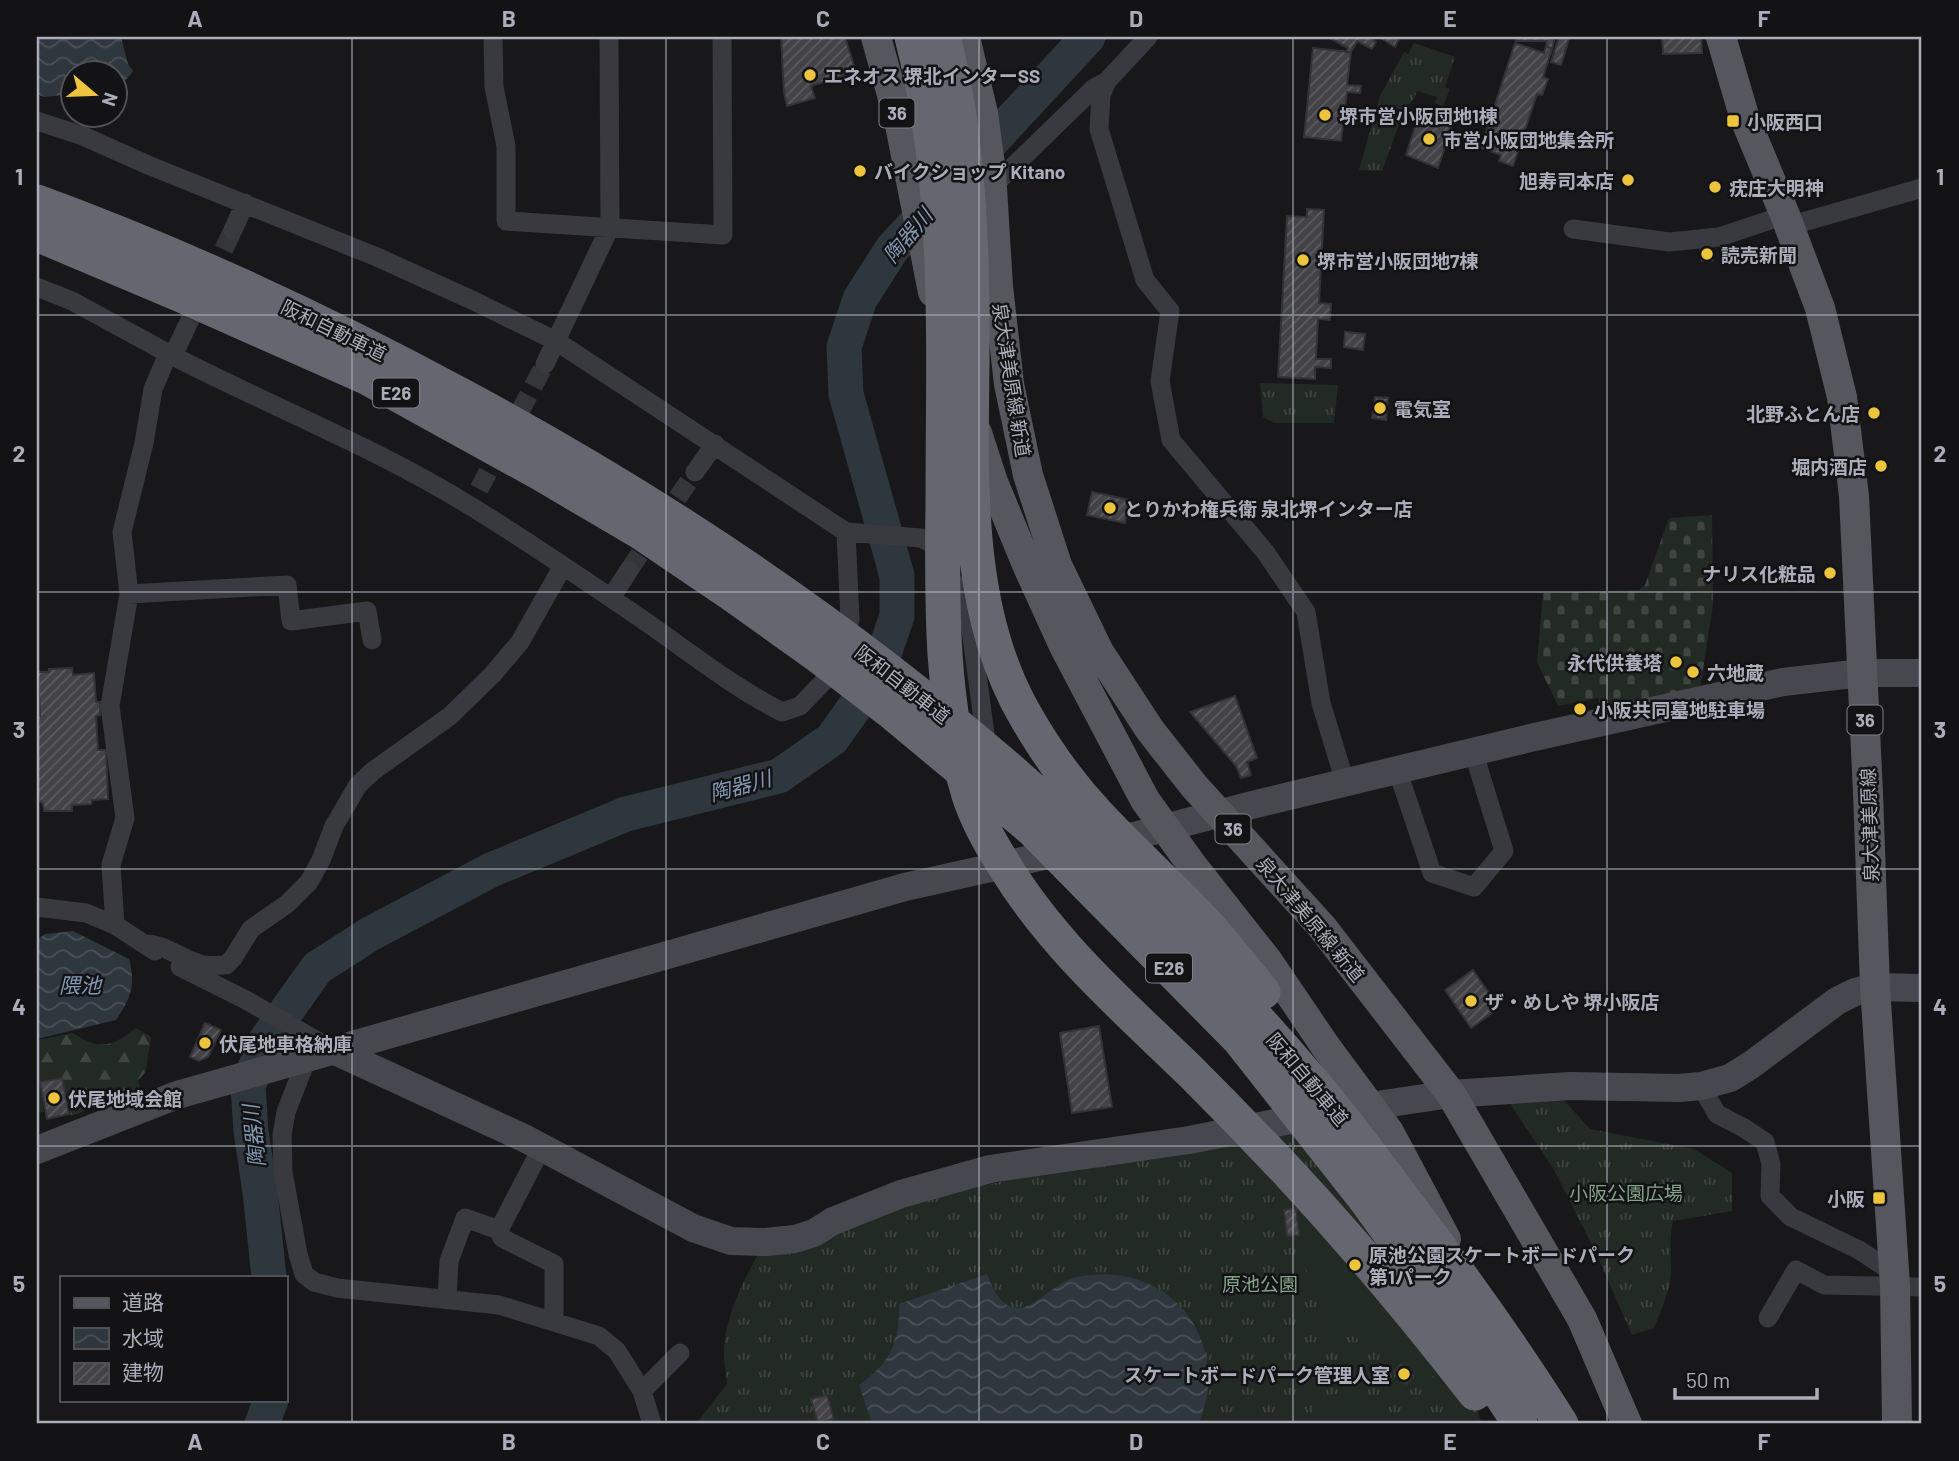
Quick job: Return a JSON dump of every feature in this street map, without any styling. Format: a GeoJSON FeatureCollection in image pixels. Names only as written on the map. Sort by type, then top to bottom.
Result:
{"type":"FeatureCollection","features":[{"type":"Feature","properties":{"kind":"highway"},"geometry":{"type":"LineString","coordinates":[[912,37],[939,187],[944,314],[942,588],[950,704],[957,752],[971,799],[988,838],[1013,880],[1078,963],[1289,1173],[1367,1260],[1500,1424]]}},
{"type":"Feature","properties":{"kind":"highway"},"geometry":{"type":"LineString","coordinates":[[943,37],[959,115],[967,177],[972,270],[973,486],[976,545],[983,605],[1000,660],[1024,714],[1056,763],[1095,812],[1209,928],[1349,1093],[1399,1159],[1450,1234],[1527,1370]]}},
{"type":"Feature","properties":{"kind":"highway"},"geometry":{"type":"LineString","coordinates":[[37,188],[110,229]]}},
{"type":"Feature","properties":{"kind":"highway","name":"阪和自動車道"},"geometry":{"type":"LineString","coordinates":[[37,202],[200,267],[384,354],[558,447],[741,581],[816,654],[894,714],[1032,829],[1239,1039],[1366,1200],[1444,1308],[1520,1424]]}},
{"type":"Feature","properties":{"kind":"highway","name":"阪和自動車道"},"geometry":{"type":"LineString","coordinates":[[37,234],[366,377],[540,472],[642,533],[830,627],[976,741],[1049,805],[1245,1004],[1312,1081],[1446,1256],[1562,1424]]}},
{"type":"Feature","properties":{"kind":"main road","name":"泉大津美原線 新道"},"geometry":{"type":"LineString","coordinates":[[876,37],[899,120],[927,268],[993,482],[1028,567],[1065,646],[1145,800],[1267,960],[1326,1047],[1390,1132],[1424,1193],[1514,1376],[1531,1424]]}},
{"type":"Feature","properties":{"kind":"main road","name":"泉大津美原線 新道"},"geometry":{"type":"LineString","coordinates":[[965,37],[983,113],[992,180],[998,286],[1009,384],[1028,475],[1057,565],[1106,663],[1150,730],[1194,786],[1322,927],[1451,1094],[1582,1319],[1628,1424]]}},
{"type":"Feature","properties":{"kind":"main road","name":"泉大津美原線"},"geometry":{"type":"LineString","coordinates":[[1721,37],[1745,119],[1820,308],[1842,397],[1854,496],[1875,987],[1903,1282],[1898,1424]]}},
{"type":"Feature","properties":{"kind":"street"},"geometry":{"type":"LineString","coordinates":[[493,37],[494,87],[506,146],[506,220],[723,235],[722,37]]}},
{"type":"Feature","properties":{"kind":"street"},"geometry":{"type":"LineString","coordinates":[[545,364],[610,228],[609,37]]}},
{"type":"Feature","properties":{"kind":"street"},"geometry":{"type":"LineString","coordinates":[[1148,37],[1107,81],[1101,94],[1099,129],[1145,280],[1170,312],[1160,381],[1171,440],[1266,553],[1306,612],[1321,703],[1345,782]]}},
{"type":"Feature","properties":{"kind":"street"},"geometry":{"type":"LineString","coordinates":[[992,180],[1094,88],[1107,81]]}},
{"type":"Feature","properties":{"kind":"street"},"geometry":{"type":"LineString","coordinates":[[37,121],[83,136],[401,268],[556,341],[846,532],[921,538],[961,560],[990,771],[1009,865]]}},
{"type":"Feature","properties":{"kind":"street"},"geometry":{"type":"LineString","coordinates":[[1573,229],[1669,242],[1719,237],[1922,188]]}},
{"type":"Feature","properties":{"kind":"street"},"geometry":{"type":"LineString","coordinates":[[233,230],[245,203]]}},
{"type":"Feature","properties":{"kind":"street"},"geometry":{"type":"LineString","coordinates":[[37,287],[72,301],[251,396],[474,497],[563,566],[756,699],[782,712],[800,706],[828,677],[850,621],[846,532]]}},
{"type":"Feature","properties":{"kind":"street"},"geometry":{"type":"LineString","coordinates":[[115,925],[111,865],[125,818],[110,706],[129,594],[122,532],[144,443],[153,388],[186,328]]}},
{"type":"Feature","properties":{"kind":"street"},"geometry":{"type":"LineString","coordinates":[[695,472],[715,444]]}},
{"type":"Feature","properties":{"kind":"street"},"geometry":{"type":"LineString","coordinates":[[145,944],[158,944],[179,956],[205,965],[226,965],[251,929],[287,904],[309,882],[334,826],[358,785],[373,771],[450,716],[500,666],[520,642],[563,566]]}},
{"type":"Feature","properties":{"kind":"street"},"geometry":{"type":"LineString","coordinates":[[611,598],[629,570]]}},
{"type":"Feature","properties":{"kind":"street"},"geometry":{"type":"LineString","coordinates":[[129,594],[287,585],[291,621],[367,611],[372,639]]}},
{"type":"Feature","properties":{"kind":"street"},"geometry":{"type":"LineString","coordinates":[[37,1150],[177,1096],[308,1051],[905,887],[1165,828],[1473,751],[1783,682],[1862,673],[1922,673]]}},
{"type":"Feature","properties":{"kind":"street"},"geometry":{"type":"LineString","coordinates":[[1397,769],[1432,873],[1474,887],[1504,850],[1473,751]]}},
{"type":"Feature","properties":{"kind":"street"},"geometry":{"type":"LineString","coordinates":[[37,907],[86,913],[115,925],[176,965],[246,1000],[308,1051],[542,1147],[693,1228],[731,1241],[795,1239],[901,1194],[990,1169],[1189,1140],[1336,1111],[1451,1094],[1570,1086],[1701,1086],[1730,1078],[1837,1001],[1855,992],[1875,987],[1922,988]]}},
{"type":"Feature","properties":{"kind":"street"},"geometry":{"type":"LineString","coordinates":[[308,1051],[286,1112],[282,1135],[283,1172],[304,1274],[314,1282],[337,1288],[499,1305],[599,1336],[617,1351],[642,1391],[652,1424]]}},
{"type":"Feature","properties":{"kind":"street"},"geometry":{"type":"LineString","coordinates":[[1701,1086],[1717,1114],[1765,1142],[1771,1164],[1770,1196],[1791,1217],[1859,1250],[1903,1282]]}},
{"type":"Feature","properties":{"kind":"street"},"geometry":{"type":"LineString","coordinates":[[542,1147],[499,1230],[502,1238],[554,1264],[554,1322]]}},
{"type":"Feature","properties":{"kind":"street"},"geometry":{"type":"LineString","coordinates":[[447,1299],[449,1261],[465,1218],[499,1230]]}},
{"type":"Feature","properties":{"kind":"street"},"geometry":{"type":"LineString","coordinates":[[1768,1318],[1797,1270],[1824,1285],[1903,1282]]}},
{"type":"Feature","properties":{"kind":"street"},"geometry":{"type":"LineString","coordinates":[[642,1391],[680,1353]]}},
{"type":"Feature","properties":{"kind":"green space"},"geometry":{"type":"Polygon","coordinates":[[[1414,43],[1455,57],[1445,87],[1450,89],[1443,106],[1435,103],[1437,97],[1417,91],[1414,99],[1405,108],[1382,171],[1359,170],[1380,96],[1404,52],[1408,54],[1414,43]]]}},
{"type":"Feature","properties":{"kind":"green space"},"geometry":{"type":"Polygon","coordinates":[[[1260,383],[1338,385],[1334,423],[1274,423],[1263,417],[1260,383]]]}},
{"type":"Feature","properties":{"kind":"green space"},"geometry":{"type":"Polygon","coordinates":[[[1712,515],[1713,605],[1700,689],[1602,711],[1598,698],[1558,706],[1537,662],[1543,593],[1639,590],[1645,585],[1669,518],[1712,515]]]}},
{"type":"Feature","properties":{"kind":"green space"},"geometry":{"type":"Polygon","coordinates":[[[136,1028],[151,1037],[146,1068],[138,1080],[139,1092],[71,1116],[62,1077],[39,1081],[44,1112],[37,1113],[37,1040],[73,1033],[91,1042],[106,1044],[120,1039],[136,1028]]]}},
{"type":"Feature","properties":{"kind":"green space","name":"小阪公園広場"},"geometry":{"type":"Polygon","coordinates":[[[1562,1098],[1590,1129],[1694,1149],[1732,1173],[1732,1211],[1673,1221],[1670,1280],[1654,1328],[1632,1335],[1596,1253],[1553,1168],[1507,1099],[1562,1098]]]}},
{"type":"Feature","properties":{"kind":"green space","name":"原池公園"},"geometry":{"type":"Polygon","coordinates":[[[1330,1126],[1457,1353],[1482,1424],[696,1424],[727,1384],[724,1351],[726,1333],[732,1309],[759,1253],[951,1192],[1039,1174],[1330,1126]]]}},
{"type":"Feature","properties":{"kind":"green space","name":"原池公園スケートボードパーク 第1パーク"},"geometry":{"type":"Polygon","coordinates":[[[1349,1158],[1454,1356],[1440,1378],[1395,1368],[1381,1351],[1367,1342],[1341,1332],[1327,1331],[1319,1297],[1298,1252],[1301,1237],[1299,1217],[1288,1199],[1349,1158]]]}},
{"type":"Feature","properties":{"kind":"green space"},"geometry":{"type":"Polygon","coordinates":[[[1359,1391],[1402,1424],[1308,1424],[1320,1396],[1359,1391]]]}},
{"type":"Feature","properties":{"kind":"water"},"geometry":{"type":"Polygon","coordinates":[[[37,37],[121,37],[127,60],[60,60],[60,95],[44,97],[37,94],[37,37]]]}},
{"type":"Feature","properties":{"kind":"water","name":"隈池"},"geometry":{"type":"Polygon","coordinates":[[[73,931],[129,959],[132,984],[129,998],[116,1020],[37,1039],[37,940],[45,934],[73,931]]]}},
{"type":"Feature","properties":{"kind":"water"},"geometry":{"type":"Polygon","coordinates":[[[987,1274],[1001,1300],[1017,1308],[1030,1305],[1069,1280],[1103,1274],[1150,1284],[1170,1297],[1186,1313],[1199,1333],[1206,1357],[1208,1388],[1199,1424],[872,1424],[859,1385],[878,1369],[891,1351],[898,1330],[899,1304],[987,1274]]]}},
{"type":"Feature","properties":{"kind":"building"},"geometry":{"type":"Polygon","coordinates":[[[781,37],[845,37],[856,72],[811,86],[815,98],[787,106],[781,37]]]}},
{"type":"Feature","properties":{"kind":"building"},"geometry":{"type":"Polygon","coordinates":[[[1328,37],[1373,37],[1376,42],[1372,49],[1357,41],[1351,52],[1346,52],[1348,48],[1328,37]]]}},
{"type":"Feature","properties":{"kind":"building"},"geometry":{"type":"Polygon","coordinates":[[[1400,37],[1395,47],[1382,39],[1400,37]]]}},
{"type":"Feature","properties":{"kind":"building"},"geometry":{"type":"Polygon","coordinates":[[[1516,37],[1554,37],[1554,41],[1552,49],[1546,46],[1547,41],[1516,41],[1516,37]]]}},
{"type":"Feature","properties":{"kind":"building"},"geometry":{"type":"Polygon","coordinates":[[[1559,37],[1569,39],[1561,65],[1551,62],[1559,37]]]}},
{"type":"Feature","properties":{"kind":"building"},"geometry":{"type":"Polygon","coordinates":[[[1662,37],[1701,37],[1702,53],[1663,54],[1662,37]]]}},
{"type":"Feature","properties":{"kind":"building"},"geometry":{"type":"Polygon","coordinates":[[[1515,43],[1544,53],[1546,46],[1552,49],[1543,77],[1548,79],[1542,95],[1537,94],[1513,166],[1499,161],[1501,155],[1481,148],[1515,43]]]}},
{"type":"Feature","properties":{"kind":"building","name":"堺市営小阪団地1棟"},"geometry":{"type":"Polygon","coordinates":[[[1313,48],[1351,52],[1347,85],[1361,86],[1360,93],[1347,92],[1341,141],[1304,137],[1313,48]]]}},
{"type":"Feature","properties":{"kind":"building","name":"市営小阪団地集会所"},"geometry":{"type":"Polygon","coordinates":[[[1420,112],[1453,123],[1438,168],[1406,155],[1420,112]]]}},
{"type":"Feature","properties":{"kind":"building","name":"堺市営小阪団地7棟"},"geometry":{"type":"Polygon","coordinates":[[[1307,209],[1324,210],[1319,303],[1331,304],[1330,320],[1318,319],[1316,359],[1331,359],[1331,368],[1315,367],[1315,379],[1278,377],[1287,216],[1307,217],[1307,209]]]}},
{"type":"Feature","properties":{"kind":"building","name":"読売新聞"},"geometry":{"type":"Polygon","coordinates":[[[1711,248],[1713,260],[1702,261],[1700,249],[1711,248]]]}},
{"type":"Feature","properties":{"kind":"building"},"geometry":{"type":"Polygon","coordinates":[[[1345,332],[1365,334],[1363,350],[1344,347],[1345,332]]]}},
{"type":"Feature","properties":{"kind":"building","name":"電気室"},"geometry":{"type":"Polygon","coordinates":[[[1375,397],[1388,398],[1386,420],[1372,418],[1375,397]]]}},
{"type":"Feature","properties":{"kind":"building"},"geometry":{"type":"Polygon","coordinates":[[[1092,492],[1130,500],[1125,523],[1087,515],[1092,492]]]}},
{"type":"Feature","properties":{"kind":"building"},"geometry":{"type":"Polygon","coordinates":[[[72,668],[73,675],[94,673],[96,702],[100,702],[100,715],[96,716],[98,750],[106,750],[108,799],[92,800],[91,804],[72,805],[72,811],[44,811],[43,804],[37,798],[37,716],[40,716],[38,672],[72,668]]]}},
{"type":"Feature","properties":{"kind":"building"},"geometry":{"type":"Polygon","coordinates":[[[1235,696],[1257,758],[1247,762],[1251,775],[1241,778],[1236,766],[1190,712],[1235,696]]]}},
{"type":"Feature","properties":{"kind":"building"},"geometry":{"type":"Polygon","coordinates":[[[1473,970],[1499,1008],[1471,1028],[1445,990],[1473,970]]]}},
{"type":"Feature","properties":{"kind":"building","name":"伏尾地車格納庫"},"geometry":{"type":"Polygon","coordinates":[[[205,1023],[221,1030],[208,1057],[199,1061],[190,1057],[205,1023]]]}},
{"type":"Feature","properties":{"kind":"building"},"geometry":{"type":"Polygon","coordinates":[[[1099,1026],[1112,1107],[1072,1113],[1060,1033],[1099,1026]]]}},
{"type":"Feature","properties":{"kind":"building","name":"伏尾地域会館"},"geometry":{"type":"Polygon","coordinates":[[[62,1078],[69,1114],[47,1119],[40,1082],[62,1078]]]}},
{"type":"Feature","properties":{"kind":"building"},"geometry":{"type":"Polygon","coordinates":[[[1296,1208],[1299,1235],[1287,1236],[1284,1210],[1296,1208]]]}},
{"type":"Feature","properties":{"kind":"building","name":"スケートボードパーク管理人室"},"geometry":{"type":"Polygon","coordinates":[[[1401,1364],[1414,1376],[1406,1384],[1394,1372],[1401,1364]]]}},
{"type":"Feature","properties":{"kind":"building"},"geometry":{"type":"Polygon","coordinates":[[[1325,1370],[1336,1372],[1334,1384],[1323,1382],[1325,1370]]]}},
{"type":"Feature","properties":{"kind":"building"},"geometry":{"type":"Polygon","coordinates":[[[827,1395],[834,1419],[818,1423],[811,1399],[827,1395]]]}},
{"type":"Feature","properties":{"kind":"waterway","name":"陶器川"},"geometry":{"type":"LineString","coordinates":[[269,1276],[248,1086],[266,1040],[317,968],[370,934],[491,870],[626,814],[779,776],[832,739],[859,701],[885,651],[897,616],[897,576],[846,394],[844,347],[860,299],[892,249],[1088,37]]}},
{"type":"Feature","properties":{"kind":"waterway","name":"陶器川"},"geometry":{"type":"LineString","coordinates":[[262,1424],[270,1402]]}},
{"type":"Feature","properties":{"kind":"tunnel"},"geometry":{"type":"LineString","coordinates":[[186,328],[233,230]]}},
{"type":"Feature","properties":{"kind":"tunnel"},"geometry":{"type":"LineString","coordinates":[[479,489],[545,364]]}},
{"type":"Feature","properties":{"kind":"tunnel"},"geometry":{"type":"LineString","coordinates":[[629,570],[695,472]]}},
{"type":"Feature","properties":{"kind":"place","name":"エネオス 堺北インターSS"},"geometry":{"type":"Point","coordinates":[810,75]}},
{"type":"Feature","properties":{"kind":"place","name":"堺市営小阪団地1棟"},"geometry":{"type":"Point","coordinates":[1325,115]}},
{"type":"Feature","properties":{"kind":"place","name":"小阪西口"},"geometry":{"type":"Point","coordinates":[1733,121]}},
{"type":"Feature","properties":{"kind":"place","name":"市営小阪団地集会所"},"geometry":{"type":"Point","coordinates":[1429,139]}},
{"type":"Feature","properties":{"kind":"place","name":"バイクショップ Kitano"},"geometry":{"type":"Point","coordinates":[860,171]}},
{"type":"Feature","properties":{"kind":"place","name":"旭寿司本店"},"geometry":{"type":"Point","coordinates":[1628,180]}},
{"type":"Feature","properties":{"kind":"place","name":"疣庄大明神"},"geometry":{"type":"Point","coordinates":[1715,187]}},
{"type":"Feature","properties":{"kind":"place","name":"読売新聞"},"geometry":{"type":"Point","coordinates":[1707,254]}},
{"type":"Feature","properties":{"kind":"place","name":"堺市営小阪団地7棟"},"geometry":{"type":"Point","coordinates":[1303,260]}},
{"type":"Feature","properties":{"kind":"place","name":"電気室"},"geometry":{"type":"Point","coordinates":[1380,408]}},
{"type":"Feature","properties":{"kind":"place","name":"北野ふとん店"},"geometry":{"type":"Point","coordinates":[1874,413]}},
{"type":"Feature","properties":{"kind":"place","name":"堀内酒店"},"geometry":{"type":"Point","coordinates":[1881,466]}},
{"type":"Feature","properties":{"kind":"place","name":"とりかわ権兵衛 泉北堺インター店"},"geometry":{"type":"Point","coordinates":[1110,508]}},
{"type":"Feature","properties":{"kind":"place","name":"ナリス化粧品"},"geometry":{"type":"Point","coordinates":[1830,573]}},
{"type":"Feature","properties":{"kind":"place","name":"永代供養塔"},"geometry":{"type":"Point","coordinates":[1676,662]}},
{"type":"Feature","properties":{"kind":"place","name":"六地蔵"},"geometry":{"type":"Point","coordinates":[1693,672]}},
{"type":"Feature","properties":{"kind":"place","name":"小阪共同墓地駐車場"},"geometry":{"type":"Point","coordinates":[1580,709]}},
{"type":"Feature","properties":{"kind":"place","name":"ザ・めしや 堺小阪店"},"geometry":{"type":"Point","coordinates":[1471,1001]}},
{"type":"Feature","properties":{"kind":"place","name":"伏尾地車格納庫"},"geometry":{"type":"Point","coordinates":[205,1043]}},
{"type":"Feature","properties":{"kind":"place","name":"伏尾地域会館"},"geometry":{"type":"Point","coordinates":[54,1098]}},
{"type":"Feature","properties":{"kind":"place","name":"小阪"},"geometry":{"type":"Point","coordinates":[1879,1198]}},
{"type":"Feature","properties":{"kind":"place","name":"原池公園スケートボードパーク 第1パーク"},"geometry":{"type":"Point","coordinates":[1355,1265]}},
{"type":"Feature","properties":{"kind":"place","name":"スケートボードパーク管理人室"},"geometry":{"type":"Point","coordinates":[1404,1374]}}]}
